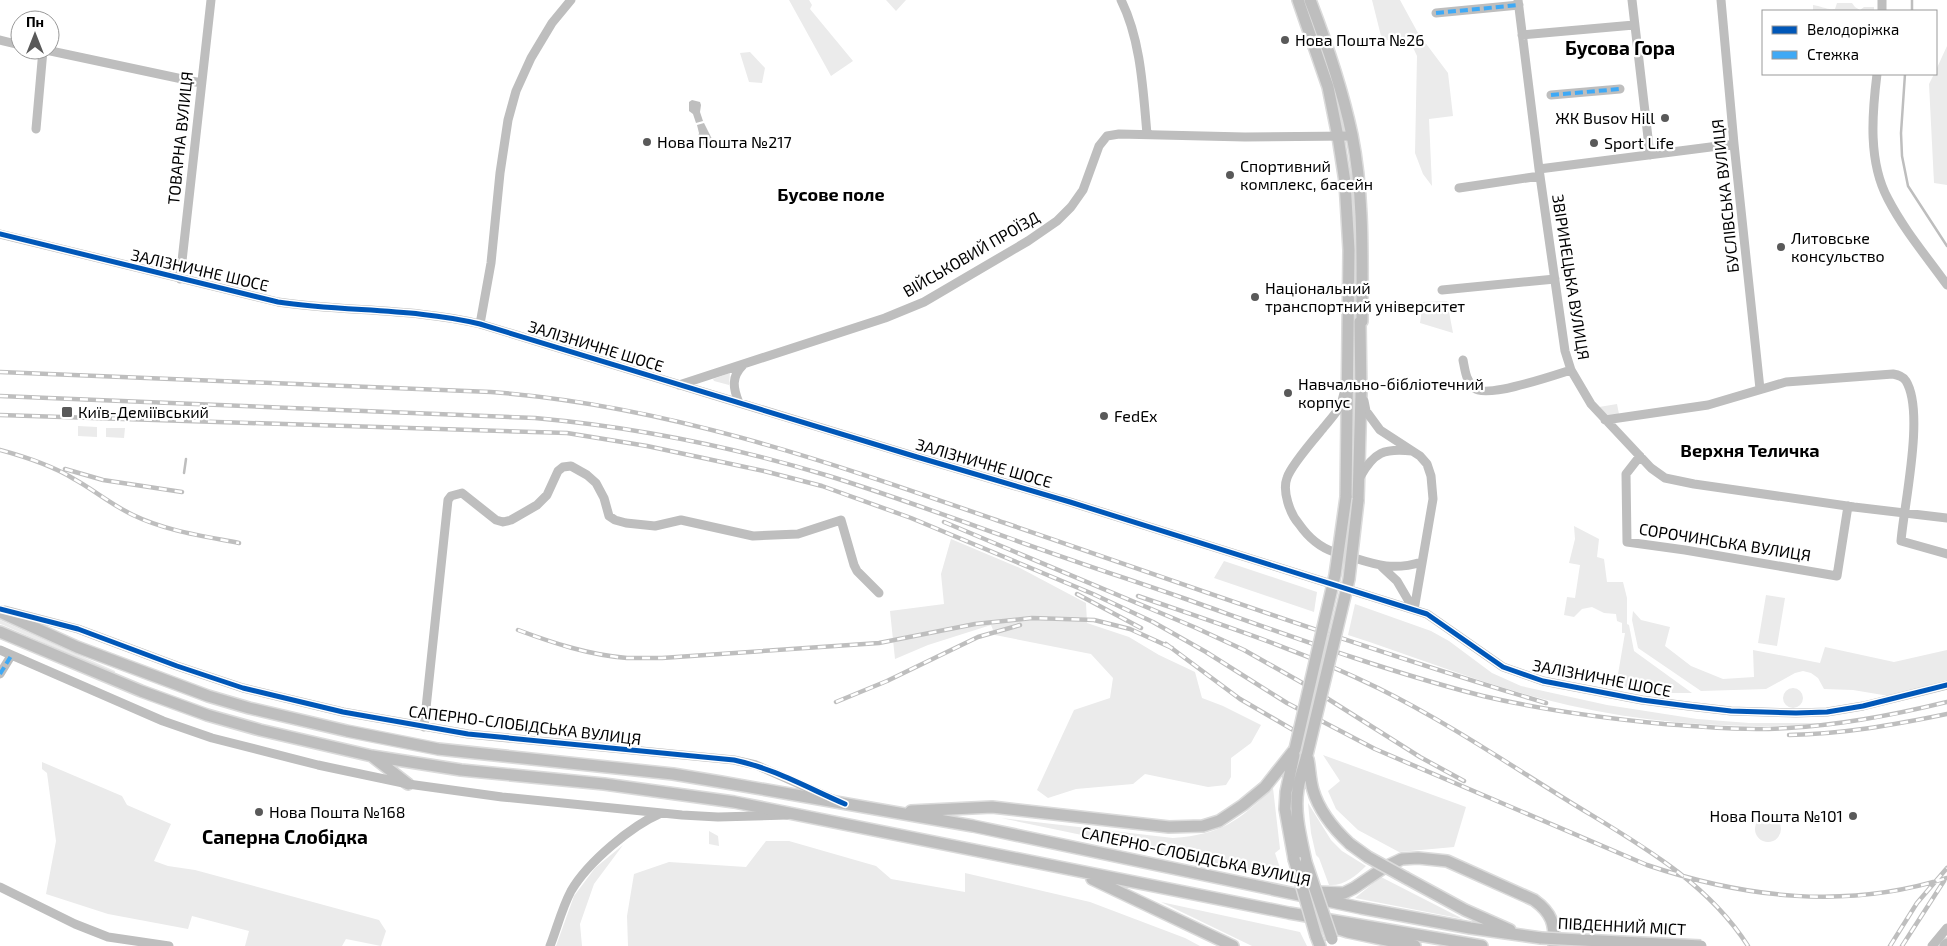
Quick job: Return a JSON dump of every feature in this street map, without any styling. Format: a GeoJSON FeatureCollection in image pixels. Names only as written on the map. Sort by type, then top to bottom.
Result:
{"type":"FeatureCollection","features":[{"type":"Feature","properties":{"kind":"main road"},"geometry":{"type":"LineString","coordinates":[[1298,0],[1328,87],[1338,136],[1345,182],[1349,250],[1346,497],[1335,575],[1295,749],[1286,792],[1285,809],[1294,859],[1318,941]]}},
{"type":"Feature","properties":{"kind":"main road"},"geometry":{"type":"LineString","coordinates":[[1310,0],[1340,84],[1352,136],[1358,182],[1361,234],[1361,394],[1358,501],[1349,579],[1298,789],[1300,832],[1306,862],[1333,943]]}},
{"type":"Feature","properties":{"kind":"main road","name":"САПЕРНО-СЛОБІДСЬКА ВУЛИЦЯ"},"geometry":{"type":"LineString","coordinates":[[0,611],[78,647],[159,679],[216,698],[299,721],[438,748],[674,774],[973,826],[1370,910],[1470,928],[1541,938]]}},
{"type":"Feature","properties":{"kind":"main road"},"geometry":{"type":"LineString","coordinates":[[0,632],[72,663],[207,715],[260,730],[372,756],[461,770],[663,792],[799,814],[1078,872],[1289,913],[1482,946]]}},
{"type":"Feature","properties":{"kind":"main road"},"geometry":{"type":"LineString","coordinates":[[880,810],[919,811],[992,807],[1169,827],[1203,826],[1225,817],[1251,799],[1275,776],[1295,749]]}},
{"type":"Feature","properties":{"kind":"main road"},"geometry":{"type":"LineString","coordinates":[[1307,755],[1313,790],[1336,831],[1350,844],[1368,857],[1465,910],[1525,936]]}},
{"type":"Feature","properties":{"kind":"main road"},"geometry":{"type":"LineString","coordinates":[[372,756],[408,784]]}},
{"type":"Feature","properties":{"kind":"main road"},"geometry":{"type":"LineString","coordinates":[[1266,887],[1311,892],[1344,892],[1354,888],[1377,871],[1402,859],[1435,859],[1459,866],[1534,900],[1546,911],[1554,926],[1554,946]]}},
{"type":"Feature","properties":{"kind":"main road"},"geometry":{"type":"LineString","coordinates":[[1078,872],[1233,946]]}},
{"type":"Feature","properties":{"kind":"main road"},"geometry":{"type":"LineString","coordinates":[[1289,913],[1348,932],[1415,946]]}},
{"type":"Feature","properties":{"kind":"main road","name":"ПІВДЕННИЙ МІСТ"},"geometry":{"type":"LineString","coordinates":[[1541,938],[1701,946]]}},
{"type":"Feature","properties":{"kind":"street","name":"ТОВАРНА ВУЛИЦЯ"},"geometry":{"type":"LineString","coordinates":[[180,279],[211,0]]}},
{"type":"Feature","properties":{"kind":"street"},"geometry":{"type":"LineString","coordinates":[[480,324],[490,263],[508,120],[516,92],[531,58],[552,23],[571,0]]}},
{"type":"Feature","properties":{"kind":"street"},"geometry":{"type":"LineString","coordinates":[[1121,0],[1135,41],[1144,99],[1147,134]]}},
{"type":"Feature","properties":{"kind":"street"},"geometry":{"type":"LineString","coordinates":[[1632,0],[1650,155]]}},
{"type":"Feature","properties":{"kind":"street","name":"БУСЛІВСЬКА ВУЛИЦЯ"},"geometry":{"type":"LineString","coordinates":[[1721,0],[1760,389]]}},
{"type":"Feature","properties":{"kind":"street"},"geometry":{"type":"LineString","coordinates":[[1436,13],[1518,2]]}},
{"type":"Feature","properties":{"kind":"street","name":"ЗВІРИНЕЦЬКА ВУЛИЦЯ"},"geometry":{"type":"LineString","coordinates":[[1518,2],[1565,351],[1571,370],[1590,404],[1651,468],[1665,478],[1694,484],[1904,514],[1947,518]]}},
{"type":"Feature","properties":{"kind":"street"},"geometry":{"type":"LineString","coordinates":[[1522,35],[1634,25]]}},
{"type":"Feature","properties":{"kind":"street"},"geometry":{"type":"LineString","coordinates":[[60,53],[201,83]]}},
{"type":"Feature","properties":{"kind":"street"},"geometry":{"type":"LineString","coordinates":[[36,129],[43,60]]}},
{"type":"Feature","properties":{"kind":"street"},"geometry":{"type":"LineString","coordinates":[[1877,75],[1872,133],[1882,185],[1887,198],[1901,220],[1947,285]]}},
{"type":"Feature","properties":{"kind":"street"},"geometry":{"type":"LineString","coordinates":[[1551,95],[1620,88]]}},
{"type":"Feature","properties":{"kind":"street","name":"ВІЙСЬКОВИЙ ПРОЇЗД"},"geometry":{"type":"LineString","coordinates":[[679,385],[744,366],[885,318],[924,302],[1057,222],[1083,190],[1099,146],[1107,136],[1147,134],[1245,138],[1352,136]]}},
{"type":"Feature","properties":{"kind":"street"},"geometry":{"type":"LineString","coordinates":[[1459,188],[1650,155],[1734,144]]}},
{"type":"Feature","properties":{"kind":"street","name":"ЗАЛІЗНИЧНЕ ШОСЕ"},"geometry":{"type":"LineString","coordinates":[[0,234],[269,300],[313,307],[443,316],[480,324],[1070,502],[1414,610],[1436,619],[1496,663],[1521,675],[1543,681],[1642,700],[1730,711],[1796,713],[1827,712],[1888,701],[1947,686]]}},
{"type":"Feature","properties":{"kind":"street"},"geometry":{"type":"LineString","coordinates":[[1442,290],[1555,279]]}},
{"type":"Feature","properties":{"kind":"street"},"geometry":{"type":"LineString","coordinates":[[1348,360],[1341,406],[1286,478],[1286,491],[1291,512],[1296,521],[1317,544],[1326,550],[1382,567],[1404,566],[1422,562]]}},
{"type":"Feature","properties":{"kind":"street"},"geometry":{"type":"LineString","coordinates":[[1463,360],[1467,379],[1475,389],[1481,391],[1519,386],[1571,370]]}},
{"type":"Feature","properties":{"kind":"street"},"geometry":{"type":"LineString","coordinates":[[739,403],[734,388],[734,379],[737,372],[744,366]]}},
{"type":"Feature","properties":{"kind":"street"},"geometry":{"type":"LineString","coordinates":[[1605,420],[1708,405],[1786,382],[1887,375],[1900,376],[1905,380],[1910,392],[1913,435],[1911,475],[1904,514],[1902,541],[1947,554]]}},
{"type":"Feature","properties":{"kind":"street"},"geometry":{"type":"LineString","coordinates":[[1361,394],[1366,411],[1380,430],[1412,451],[1426,464],[1431,476],[1433,499],[1414,610]]}},
{"type":"Feature","properties":{"kind":"street"},"geometry":{"type":"LineString","coordinates":[[1360,477],[1368,461],[1385,450],[1412,451]]}},
{"type":"Feature","properties":{"kind":"street","name":"СОРОЧИНСЬКА ВУЛИЦЯ"},"geometry":{"type":"LineString","coordinates":[[1640,456],[1626,474],[1627,542],[1837,576],[1848,506]]}},
{"type":"Feature","properties":{"kind":"street"},"geometry":{"type":"LineString","coordinates":[[424,727],[448,500],[456,493],[467,495],[496,520],[503,522],[511,520],[537,505],[547,495],[558,471],[563,467],[571,466],[587,475],[596,483],[604,498],[609,516],[626,523],[655,526],[681,520],[753,536],[798,534],[841,520],[854,566],[880,593]]}},
{"type":"Feature","properties":{"kind":"street"},"geometry":{"type":"LineString","coordinates":[[1382,567],[1397,581],[1414,610]]}},
{"type":"Feature","properties":{"kind":"street","name":"САПЕРНО-СЛОБІДСЬКА ВУЛИЦЯ"},"geometry":{"type":"LineString","coordinates":[[0,611],[78,629],[243,688],[343,712],[424,727],[530,741],[734,760],[756,765],[845,804]]}},
{"type":"Feature","properties":{"kind":"street"},"geometry":{"type":"LineString","coordinates":[[0,650],[163,721],[212,738],[300,761],[408,784],[502,797],[662,813],[718,817],[799,814]]}},
{"type":"Feature","properties":{"kind":"street"},"geometry":{"type":"LineString","coordinates":[[0,674],[11,656]]}},
{"type":"Feature","properties":{"kind":"street"},"geometry":{"type":"LineString","coordinates":[[550,946],[567,900],[587,869],[618,841],[650,818],[662,813]]}},
{"type":"Feature","properties":{"kind":"street"},"geometry":{"type":"LineString","coordinates":[[0,887],[75,924],[108,937],[169,946]]}},
{"type":"Feature","properties":{"kind":"street"},"geometry":{"type":"LineString","coordinates":[[1932,946],[1947,928]]}},
{"type":"Feature","properties":{"kind":"shaded area"},"geometry":{"type":"Polygon","coordinates":[[[789,0],[809,0],[812,5],[810,9],[853,61],[831,76],[789,0]]]}},
{"type":"Feature","properties":{"kind":"shaded area"},"geometry":{"type":"Polygon","coordinates":[[[886,0],[906,0],[896,11],[886,0]]]}},
{"type":"Feature","properties":{"kind":"shaded area"},"geometry":{"type":"Polygon","coordinates":[[[1372,0],[1400,0],[1418,33],[1448,73],[1453,116],[1429,119],[1432,186],[1423,174],[1415,153],[1417,56],[1410,41],[1382,40],[1372,0]]]}},
{"type":"Feature","properties":{"kind":"shaded area"},"geometry":{"type":"Polygon","coordinates":[[[1837,3],[1852,3],[1860,10],[1813,10],[1813,5],[1835,9],[1837,3]]]}},
{"type":"Feature","properties":{"kind":"shaded area"},"geometry":{"type":"Polygon","coordinates":[[[1864,7],[1874,7],[1874,10],[1860,10],[1864,7]]]}},
{"type":"Feature","properties":{"kind":"shaded area"},"geometry":{"type":"Polygon","coordinates":[[[1947,46],[1947,185],[1934,183],[1929,84],[1934,75],[1937,75],[1937,68],[1947,46]]]}},
{"type":"Feature","properties":{"kind":"shaded area"},"geometry":{"type":"Polygon","coordinates":[[[750,52],[765,68],[762,83],[749,82],[740,53],[750,52]]]}},
{"type":"Feature","properties":{"kind":"shaded area"},"geometry":{"type":"Polygon","coordinates":[[[692,100],[700,102],[700,112],[703,121],[696,123],[693,114],[689,111],[689,102],[692,100]]]}},
{"type":"Feature","properties":{"kind":"shaded area"},"geometry":{"type":"Polygon","coordinates":[[[704,123],[712,139],[708,144],[704,145],[699,142],[697,125],[704,123]]]}},
{"type":"Feature","properties":{"kind":"shaded area"},"geometry":{"type":"Polygon","coordinates":[[[1447,301],[1453,333],[1420,323],[1423,302],[1447,301]]]}},
{"type":"Feature","properties":{"kind":"shaded area"},"geometry":{"type":"Polygon","coordinates":[[[730,373],[729,385],[714,381],[713,379],[730,373]]]}},
{"type":"Feature","properties":{"kind":"shaded area"},"geometry":{"type":"Polygon","coordinates":[[[1617,404],[1619,414],[1607,416],[1599,407],[1617,404]]]}},
{"type":"Feature","properties":{"kind":"shaded area"},"geometry":{"type":"Polygon","coordinates":[[[78,426],[97,427],[97,437],[78,436],[78,426]]]}},
{"type":"Feature","properties":{"kind":"shaded area"},"geometry":{"type":"Polygon","coordinates":[[[106,428],[125,428],[124,438],[106,437],[106,428]]]}},
{"type":"Feature","properties":{"kind":"shaded area"},"geometry":{"type":"Polygon","coordinates":[[[1574,526],[1599,539],[1597,557],[1604,559],[1607,582],[1623,582],[1627,598],[1627,624],[1629,625],[1634,651],[1692,693],[1663,693],[1616,686],[1625,633],[1622,633],[1622,623],[1617,621],[1616,614],[1604,613],[1592,607],[1582,609],[1574,617],[1564,615],[1567,597],[1575,598],[1580,565],[1569,563],[1575,539],[1574,526]]]}},
{"type":"Feature","properties":{"kind":"shaded area"},"geometry":{"type":"Polygon","coordinates":[[[951,539],[1020,568],[1086,603],[1087,623],[1129,637],[1159,655],[1195,672],[1202,698],[1261,725],[1251,743],[1231,758],[1231,777],[1226,785],[1208,787],[1145,774],[1133,784],[1076,789],[1048,798],[1037,790],[1074,710],[1110,698],[1113,678],[1091,654],[995,635],[991,625],[928,645],[895,659],[890,611],[944,604],[941,574],[951,539]]]}},
{"type":"Feature","properties":{"kind":"shaded area"},"geometry":{"type":"Polygon","coordinates":[[[1224,561],[1317,592],[1314,612],[1214,578],[1224,561]]]}},
{"type":"Feature","properties":{"kind":"shaded area"},"geometry":{"type":"Polygon","coordinates":[[[1766,595],[1785,598],[1777,646],[1758,643],[1766,595]]]}},
{"type":"Feature","properties":{"kind":"shaded area"},"geometry":{"type":"Polygon","coordinates":[[[1355,604],[1431,631],[1449,641],[1492,673],[1521,686],[1607,705],[1697,719],[1749,723],[1830,723],[1758,726],[1685,723],[1613,714],[1543,699],[1469,677],[1348,635],[1355,604]]]}},
{"type":"Feature","properties":{"kind":"shaded area"},"geometry":{"type":"Polygon","coordinates":[[[1633,611],[1641,620],[1670,627],[1665,646],[1691,666],[1723,679],[1754,677],[1753,650],[1820,663],[1825,647],[1894,662],[1947,650],[1947,680],[1889,696],[1853,690],[1824,689],[1818,678],[1811,673],[1803,671],[1795,673],[1766,689],[1701,691],[1638,648],[1632,620],[1633,611]]]}},
{"type":"Feature","properties":{"kind":"shaded area"},"geometry":{"type":"Polygon","coordinates":[[[0,620],[115,671],[115,674],[0,624],[0,620]]]}},
{"type":"Feature","properties":{"kind":"shaded area"},"geometry":{"type":"Polygon","coordinates":[[[1793,688],[1800,691],[1803,698],[1800,705],[1793,708],[1786,705],[1783,698],[1786,691],[1793,688]]]}},
{"type":"Feature","properties":{"kind":"shaded area"},"geometry":{"type":"Polygon","coordinates":[[[1323,755],[1466,807],[1454,847],[1399,852],[1358,830],[1336,809],[1328,791],[1340,781],[1323,755]]]}},
{"type":"Feature","properties":{"kind":"shaded area"},"geometry":{"type":"Polygon","coordinates":[[[42,762],[122,796],[127,805],[171,824],[154,861],[168,866],[195,870],[379,920],[386,931],[381,946],[346,939],[342,946],[245,946],[249,931],[192,916],[188,929],[108,914],[46,894],[56,841],[47,773],[42,769],[42,762]]]}},
{"type":"Feature","properties":{"kind":"shaded area"},"geometry":{"type":"Polygon","coordinates":[[[1273,788],[1280,849],[1275,853],[1283,877],[1001,818],[1173,838],[1205,833],[1229,824],[1250,809],[1273,788]]]}},
{"type":"Feature","properties":{"kind":"shaded area"},"geometry":{"type":"Polygon","coordinates":[[[1308,803],[1331,840],[1342,851],[1366,866],[1345,882],[1329,885],[1319,858],[1316,855],[1311,833],[1308,803]]]}},
{"type":"Feature","properties":{"kind":"shaded area"},"geometry":{"type":"Polygon","coordinates":[[[1768,816],[1777,820],[1781,829],[1777,838],[1768,842],[1759,838],[1755,829],[1759,820],[1768,816]]]}},
{"type":"Feature","properties":{"kind":"shaded area"},"geometry":{"type":"Polygon","coordinates":[[[709,831],[718,836],[719,846],[709,844],[709,831]]]}},
{"type":"Feature","properties":{"kind":"shaded area"},"geometry":{"type":"Polygon","coordinates":[[[766,841],[789,841],[876,866],[891,879],[965,892],[965,873],[1090,902],[1185,938],[1200,946],[628,946],[627,916],[634,874],[669,862],[746,867],[766,841]]]}},
{"type":"Feature","properties":{"kind":"shaded area"},"geometry":{"type":"Polygon","coordinates":[[[623,845],[594,884],[580,924],[582,946],[556,946],[574,896],[595,868],[623,845]]]}},
{"type":"Feature","properties":{"kind":"shaded area"},"geometry":{"type":"Polygon","coordinates":[[[1381,877],[1463,919],[1355,898],[1381,877]]]}},
{"type":"Feature","properties":{"kind":"shaded area"},"geometry":{"type":"Polygon","coordinates":[[[1161,902],[1300,932],[1307,946],[1252,946],[1161,902]]]}},
{"type":"Feature","properties":{"kind":"waterway"},"geometry":{"type":"LineString","coordinates":[[1912,0],[1912,10]]}},
{"type":"Feature","properties":{"kind":"waterway"},"geometry":{"type":"LineString","coordinates":[[1905,75],[1901,133],[1902,156],[1908,186],[1947,246]]}},
{"type":"Feature","properties":{"kind":"waterway"},"geometry":{"type":"LineString","coordinates":[[184,473],[186,459]]}},
{"type":"Feature","properties":{"kind":"railway"},"geometry":{"type":"LineString","coordinates":[[0,372],[491,392],[557,399],[623,410],[688,424],[815,459],[1207,593],[1546,703]]}},
{"type":"Feature","properties":{"kind":"railway"},"geometry":{"type":"LineString","coordinates":[[0,396],[535,418],[609,427],[720,447],[852,483],[1295,638],[1407,675],[1483,696],[1573,713],[1664,724],[1773,729],[1848,722],[1947,702]]}},
{"type":"Feature","properties":{"kind":"railway"},"geometry":{"type":"LineString","coordinates":[[0,415],[567,433],[647,446],[764,471],[822,486],[911,518],[1093,594],[1153,622],[1206,652],[1287,703],[1375,749],[1647,865],[1721,885],[1758,892],[1796,896],[1834,897],[1871,894],[1909,888],[1947,878]]}},
{"type":"Feature","properties":{"kind":"railway"},"geometry":{"type":"LineString","coordinates":[[0,450],[56,470],[81,483],[125,511],[146,521],[185,532],[239,543]]}},
{"type":"Feature","properties":{"kind":"railway"},"geometry":{"type":"LineString","coordinates":[[65,469],[103,480],[182,492]]}},
{"type":"Feature","properties":{"kind":"railway"},"geometry":{"type":"LineString","coordinates":[[944,522],[1194,627],[1244,650],[1306,685],[1420,757],[1464,781]]}},
{"type":"Feature","properties":{"kind":"railway"},"geometry":{"type":"LineString","coordinates":[[1077,594],[1141,628]]}},
{"type":"Feature","properties":{"kind":"railway"},"geometry":{"type":"LineString","coordinates":[[1138,596],[1260,638],[1349,674],[1427,714],[1668,864],[1712,901],[1748,946]]}},
{"type":"Feature","properties":{"kind":"railway"},"geometry":{"type":"LineString","coordinates":[[518,630],[558,644],[599,654],[627,658],[662,658],[879,643],[975,624],[1032,618],[1094,620],[1130,629],[1172,648]]}},
{"type":"Feature","properties":{"kind":"railway"},"geometry":{"type":"LineString","coordinates":[[836,702],[887,681],[978,637],[1020,625]]}},
{"type":"Feature","properties":{"kind":"railway"},"geometry":{"type":"LineString","coordinates":[[1166,644],[1240,699],[1295,731]]}},
{"type":"Feature","properties":{"kind":"railway"},"geometry":{"type":"LineString","coordinates":[[1789,735],[1829,733],[1868,728],[1947,714]]}},
{"type":"Feature","properties":{"kind":"railway"},"geometry":{"type":"LineString","coordinates":[[1890,946],[1917,903],[1947,868]]}},
{"type":"Feature","properties":{"kind":"railway"},"geometry":{"type":"LineString","coordinates":[[1902,946],[1944,881]]}},
{"type":"Feature","properties":{"kind":"marked path"},"geometry":{"type":"LineString","coordinates":[[1436,13],[1519,5]]}},
{"type":"Feature","properties":{"kind":"marked path"},"geometry":{"type":"LineString","coordinates":[[1551,95],[1620,89]]}},
{"type":"Feature","properties":{"kind":"marked path"},"geometry":{"type":"LineString","coordinates":[[0,674],[11,656]]}},
{"type":"Feature","properties":{"kind":"cycle path"},"geometry":{"type":"LineString","coordinates":[[0,234],[278,302],[430,315],[480,324],[1070,502],[1427,614],[1503,667],[1543,681],[1642,700],[1688,706],[1731,711],[1796,713],[1827,712],[1863,706],[1947,685]]}},
{"type":"Feature","properties":{"kind":"cycle path"},"geometry":{"type":"LineString","coordinates":[[0,609],[78,629],[177,666],[243,688],[343,712],[468,734],[734,760],[777,773],[845,804]]}},
{"type":"Feature","properties":{"kind":"place","name":"Нова Пошта №26"},"geometry":{"type":"Point","coordinates":[1285,40]}},
{"type":"Feature","properties":{"kind":"place","name":"ЖК Busov Hill"},"geometry":{"type":"Point","coordinates":[1665,118]}},
{"type":"Feature","properties":{"kind":"place","name":"Нова Пошта №217"},"geometry":{"type":"Point","coordinates":[647,142]}},
{"type":"Feature","properties":{"kind":"place","name":"Sport Life"},"geometry":{"type":"Point","coordinates":[1594,143]}},
{"type":"Feature","properties":{"kind":"place","name":"Спортивний комплекс, басейн"},"geometry":{"type":"Point","coordinates":[1230,175]}},
{"type":"Feature","properties":{"kind":"place","name":"Литовське консульство"},"geometry":{"type":"Point","coordinates":[1781,247]}},
{"type":"Feature","properties":{"kind":"place","name":"Національний транспортний університет"},"geometry":{"type":"Point","coordinates":[1255,297]}},
{"type":"Feature","properties":{"kind":"place","name":"Навчально-бібліотечний корпус"},"geometry":{"type":"Point","coordinates":[1288,393]}},
{"type":"Feature","properties":{"kind":"place","name":"Київ-Деміївський"},"geometry":{"type":"Point","coordinates":[67,412]}},
{"type":"Feature","properties":{"kind":"place","name":"FedEx"},"geometry":{"type":"Point","coordinates":[1104,416]}},
{"type":"Feature","properties":{"kind":"place","name":"Нова Пошта №168"},"geometry":{"type":"Point","coordinates":[259,812]}},
{"type":"Feature","properties":{"kind":"place","name":"Нова Пошта №101"},"geometry":{"type":"Point","coordinates":[1853,816]}},
{"type":"Feature","properties":{"kind":"district","name":"Бусова Гора"},"geometry":{"type":"Point","coordinates":[1620,48]}},
{"type":"Feature","properties":{"kind":"district","name":"Бусове поле"},"geometry":{"type":"Point","coordinates":[831,195]}},
{"type":"Feature","properties":{"kind":"district","name":"Верхня Теличка"},"geometry":{"type":"Point","coordinates":[1750,451]}},
{"type":"Feature","properties":{"kind":"district","name":"Саперна Слобідка"},"geometry":{"type":"Point","coordinates":[285,837]}}]}
